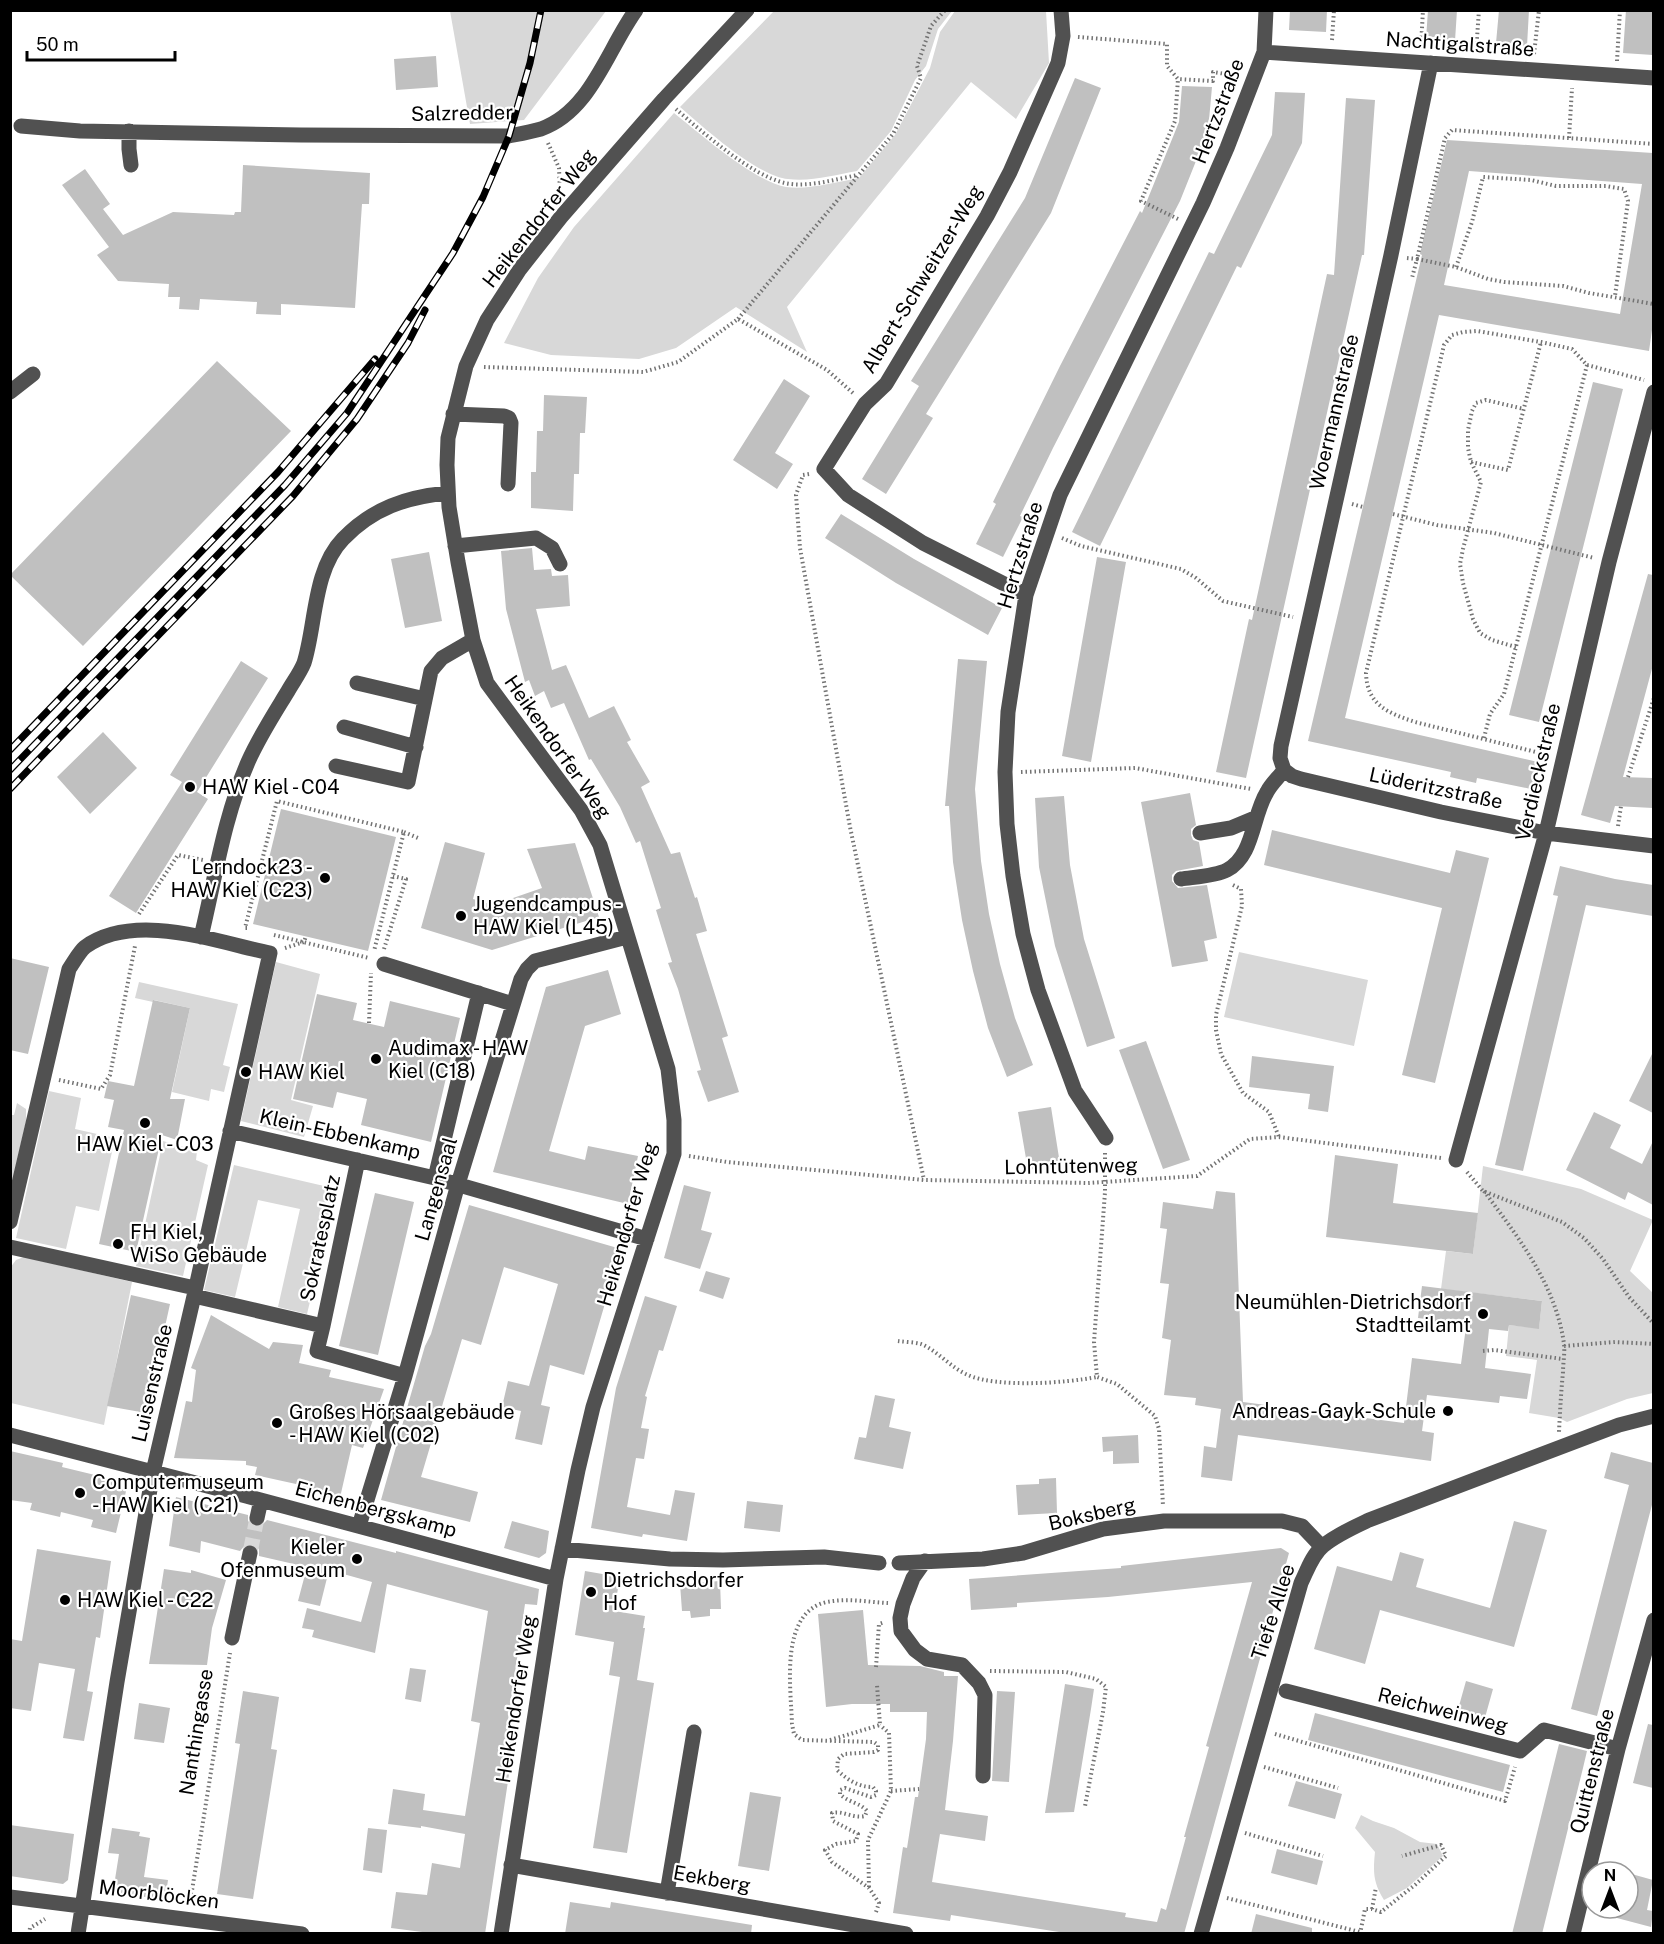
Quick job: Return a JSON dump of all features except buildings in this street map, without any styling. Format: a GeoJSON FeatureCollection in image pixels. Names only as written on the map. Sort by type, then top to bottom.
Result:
{"type":"FeatureCollection","features":[{"type":"Feature","properties":{"kind":"street","name":"Salzredder"},"geometry":{"type":"LineString","coordinates":[[21,126],[80,131],[508,136],[542,128],[565,116],[589,89],[636,10]]}},
{"type":"Feature","properties":{"kind":"street","name":"Heikendorfer Weg"},"geometry":{"type":"LineString","coordinates":[[501,1934],[562,1549],[593,1407],[674,1154],[674,1120],[668,1069],[600,845],[581,810],[487,683],[473,640],[455,546],[448,493],[448,438],[466,366],[487,320],[520,269],[561,217],[664,99],[747,10]]}},
{"type":"Feature","properties":{"kind":"street","name":"Albert-Schweitzer-Weg"},"geometry":{"type":"LineString","coordinates":[[824,470],[865,404],[886,384],[987,216],[1010,172],[1058,63],[1063,36],[1061,10]]}},
{"type":"Feature","properties":{"kind":"street","name":"Hertzstraße"},"geometry":{"type":"LineString","coordinates":[[1106,1138],[1075,1091],[1038,990],[1023,934],[1007,824],[1005,772],[1008,712],[1026,595],[1060,495],[1192,226],[1227,148],[1264,52],[1266,10]]}},
{"type":"Feature","properties":{"kind":"street","name":"Nachtigalstraße"},"geometry":{"type":"LineString","coordinates":[[1264,52],[1653,78]]}},
{"type":"Feature","properties":{"kind":"street","name":"Woermannstraße"},"geometry":{"type":"LineString","coordinates":[[1284,770],[1280,758],[1281,746],[1391,255],[1426,62]]}},
{"type":"Feature","properties":{"kind":"street"},"geometry":{"type":"LineString","coordinates":[[129,131],[131,165]]}},
{"type":"Feature","properties":{"kind":"street"},"geometry":{"type":"LineString","coordinates":[[10,392],[33,374]]}},
{"type":"Feature","properties":{"kind":"street","name":"Verdieckstraße"},"geometry":{"type":"LineString","coordinates":[[1456,1160],[1546,833],[1609,562],[1653,392]]}},
{"type":"Feature","properties":{"kind":"street"},"geometry":{"type":"LineString","coordinates":[[453,414],[509,418],[511,423],[508,484]]}},
{"type":"Feature","properties":{"kind":"street"},"geometry":{"type":"LineString","coordinates":[[824,470],[848,495],[923,543],[1026,595]]}},
{"type":"Feature","properties":{"kind":"street"},"geometry":{"type":"LineString","coordinates":[[201,938],[233,802],[248,761],[303,667],[310,643],[317,593],[328,562],[341,541],[362,522],[382,510],[405,500],[448,493]]}},
{"type":"Feature","properties":{"kind":"street"},"geometry":{"type":"LineString","coordinates":[[455,546],[536,538],[552,548],[560,564]]}},
{"type":"Feature","properties":{"kind":"street"},"geometry":{"type":"LineString","coordinates":[[336,766],[408,782],[431,671],[442,658],[473,640]]}},
{"type":"Feature","properties":{"kind":"street"},"geometry":{"type":"LineString","coordinates":[[357,683],[425,699]]}},
{"type":"Feature","properties":{"kind":"street"},"geometry":{"type":"LineString","coordinates":[[344,727],[416,747]]}},
{"type":"Feature","properties":{"kind":"street"},"geometry":{"type":"LineString","coordinates":[[1181,879],[1226,871],[1240,861],[1266,792],[1284,770]]}},
{"type":"Feature","properties":{"kind":"street","name":"Lüderitzstraße"},"geometry":{"type":"LineString","coordinates":[[1284,770],[1292,776],[1312,782],[1441,812],[1546,833],[1653,846]]}},
{"type":"Feature","properties":{"kind":"street"},"geometry":{"type":"LineString","coordinates":[[1200,833],[1231,828],[1255,818]]}},
{"type":"Feature","properties":{"kind":"street"},"geometry":{"type":"LineString","coordinates":[[10,1222],[69,969],[84,948],[110,934],[137,931],[178,932],[270,953]]}},
{"type":"Feature","properties":{"kind":"street","name":"Langensaal"},"geometry":{"type":"LineString","coordinates":[[359,1526],[520,979],[535,961],[627,937]]}},
{"type":"Feature","properties":{"kind":"street","name":"Luisenstraße"},"geometry":{"type":"LineString","coordinates":[[78,1934],[153,1472],[270,953]]}},
{"type":"Feature","properties":{"kind":"street"},"geometry":{"type":"LineString","coordinates":[[378,967],[513,1004]]}},
{"type":"Feature","properties":{"kind":"street"},"geometry":{"type":"LineString","coordinates":[[435,1178],[479,993]]}},
{"type":"Feature","properties":{"kind":"street","name":"Klein-Ebbenkamp"},"geometry":{"type":"LineString","coordinates":[[230,1131],[435,1178],[647,1239]]}},
{"type":"Feature","properties":{"kind":"street","name":"Sokratesplatz"},"geometry":{"type":"LineString","coordinates":[[358,1160],[317,1351],[405,1376]]}},
{"type":"Feature","properties":{"kind":"street","name":"Sokratesplatz"},"geometry":{"type":"LineString","coordinates":[[10,1247],[323,1326]]}},
{"type":"Feature","properties":{"kind":"street","name":"Tiefe Allee"},"geometry":{"type":"LineString","coordinates":[[1201,1934],[1301,1583],[1322,1547],[1344,1532],[1369,1520],[1619,1425],[1653,1416]]}},
{"type":"Feature","properties":{"kind":"street","name":"Eichenbergskamp"},"geometry":{"type":"LineString","coordinates":[[10,1435],[556,1579]]}},
{"type":"Feature","properties":{"kind":"street"},"geometry":{"type":"LineString","coordinates":[[257,1518],[261,1500]]}},
{"type":"Feature","properties":{"kind":"street","name":"Boksberg"},"geometry":{"type":"LineString","coordinates":[[899,1563],[1023,1553],[1103,1529],[1164,1521],[1282,1521],[1302,1526],[1322,1547]]}},
{"type":"Feature","properties":{"kind":"street"},"geometry":{"type":"LineString","coordinates":[[562,1549],[670,1559],[824,1557],[879,1563]]}},
{"type":"Feature","properties":{"kind":"street"},"geometry":{"type":"LineString","coordinates":[[232,1638],[250,1553]]}},
{"type":"Feature","properties":{"kind":"street"},"geometry":{"type":"LineString","coordinates":[[925,1561],[913,1578],[902,1611],[901,1631],[915,1650],[927,1659],[962,1665],[979,1683],[985,1695],[982,1776]]}},
{"type":"Feature","properties":{"kind":"street","name":"Quittenstraße"},"geometry":{"type":"LineString","coordinates":[[1573,1934],[1618,1749],[1653,1620]]}},
{"type":"Feature","properties":{"kind":"street","name":"Reichweinweg"},"geometry":{"type":"LineString","coordinates":[[1286,1691],[1520,1751],[1544,1730],[1618,1749]]}},
{"type":"Feature","properties":{"kind":"street"},"geometry":{"type":"LineString","coordinates":[[667,1893],[694,1732]]}},
{"type":"Feature","properties":{"kind":"street","name":"Eekberg"},"geometry":{"type":"LineString","coordinates":[[511,1865],[868,1931],[906,1934]]}},
{"type":"Feature","properties":{"kind":"street","name":"Moorblöcken"},"geometry":{"type":"LineString","coordinates":[[10,1897],[302,1934]]}},
{"type":"Feature","properties":{"kind":"path"},"geometry":{"type":"LineString","coordinates":[[466,366],[643,372],[678,362],[738,319],[893,134],[921,78],[917,66],[931,26],[945,10]]}},
{"type":"Feature","properties":{"kind":"path"},"geometry":{"type":"LineString","coordinates":[[1332,32],[1334,10]]}},
{"type":"Feature","properties":{"kind":"path"},"geometry":{"type":"LineString","coordinates":[[1423,10],[1426,62]]}},
{"type":"Feature","properties":{"kind":"path"},"geometry":{"type":"LineString","coordinates":[[1475,66],[1479,10]]}},
{"type":"Feature","properties":{"kind":"path"},"geometry":{"type":"LineString","coordinates":[[1535,46],[1539,10]]}},
{"type":"Feature","properties":{"kind":"path"},"geometry":{"type":"LineString","coordinates":[[1617,75],[1620,10]]}},
{"type":"Feature","properties":{"kind":"path"},"geometry":{"type":"LineString","coordinates":[[1063,36],[1167,44],[1167,66],[1178,79],[1175,121],[1141,201],[1192,226]]}},
{"type":"Feature","properties":{"kind":"path"},"geometry":{"type":"LineString","coordinates":[[1178,79],[1213,81],[1213,72],[1235,74]]}},
{"type":"Feature","properties":{"kind":"path"},"geometry":{"type":"LineString","coordinates":[[1569,138],[1572,93]]}},
{"type":"Feature","properties":{"kind":"path"},"geometry":{"type":"LineString","coordinates":[[664,99],[709,138],[761,174],[785,183],[801,185],[858,175]]}},
{"type":"Feature","properties":{"kind":"path"},"geometry":{"type":"LineString","coordinates":[[1412,278],[1445,138],[1452,130],[1653,144]]}},
{"type":"Feature","properties":{"kind":"path"},"geometry":{"type":"LineString","coordinates":[[547,141],[559,168],[559,186]]}},
{"type":"Feature","properties":{"kind":"path"},"geometry":{"type":"LineString","coordinates":[[1456,267],[1472,222],[1483,177],[1531,180],[1556,186],[1606,186],[1624,189],[1628,201],[1614,296]]}},
{"type":"Feature","properties":{"kind":"path"},"geometry":{"type":"LineString","coordinates":[[1422,190],[1432,193]]}},
{"type":"Feature","properties":{"kind":"path"},"geometry":{"type":"LineString","coordinates":[[1417,259],[1456,267],[1488,279],[1563,286],[1653,304]]}},
{"type":"Feature","properties":{"kind":"path"},"geometry":{"type":"LineString","coordinates":[[738,319],[827,370],[865,404]]}},
{"type":"Feature","properties":{"kind":"path"},"geometry":{"type":"LineString","coordinates":[[1563,759],[1394,715],[1372,698],[1366,684],[1366,673],[1444,345],[1452,335],[1477,331],[1541,342],[1572,348],[1587,365],[1653,382]]}},
{"type":"Feature","properties":{"kind":"path"},"geometry":{"type":"LineString","coordinates":[[1471,462],[1508,470],[1541,342]]}},
{"type":"Feature","properties":{"kind":"path"},"geometry":{"type":"LineString","coordinates":[[1484,738],[1490,714],[1504,694],[1587,365]]}},
{"type":"Feature","properties":{"kind":"path"},"geometry":{"type":"LineString","coordinates":[[1516,647],[1492,640],[1480,633],[1464,592],[1460,564],[1481,482],[1471,462],[1468,448],[1467,430],[1472,411],[1476,403],[1486,400],[1524,409]]}},
{"type":"Feature","properties":{"kind":"path"},"geometry":{"type":"LineString","coordinates":[[824,470],[803,475],[796,495],[800,548],[850,827],[924,1180]]}},
{"type":"Feature","properties":{"kind":"path"},"geometry":{"type":"LineString","coordinates":[[1393,514],[1437,525],[1494,533],[1609,562]]}},
{"type":"Feature","properties":{"kind":"path"},"geometry":{"type":"LineString","coordinates":[[1047,532],[1080,546],[1181,569],[1196,578],[1223,601],[1308,621]]}},
{"type":"Feature","properties":{"kind":"path"},"geometry":{"type":"LineString","coordinates":[[1628,777],[1653,698]]}},
{"type":"Feature","properties":{"kind":"path"},"geometry":{"type":"LineString","coordinates":[[1005,772],[1135,768],[1266,792]]}},
{"type":"Feature","properties":{"kind":"path"},"geometry":{"type":"LineString","coordinates":[[255,930],[245,928],[277,801],[404,832],[418,838]]}},
{"type":"Feature","properties":{"kind":"path"},"geometry":{"type":"LineString","coordinates":[[264,933],[372,958],[404,832]]}},
{"type":"Feature","properties":{"kind":"path"},"geometry":{"type":"LineString","coordinates":[[44,1077],[101,1089],[110,1075],[137,931],[136,919],[176,854],[219,864]]}},
{"type":"Feature","properties":{"kind":"path"},"geometry":{"type":"LineString","coordinates":[[1226,871],[1232,884],[1241,889],[1242,906],[1216,1015],[1216,1030],[1221,1054],[1243,1093],[1269,1112],[1280,1137]]}},
{"type":"Feature","properties":{"kind":"path"},"geometry":{"type":"LineString","coordinates":[[375,946],[385,949],[406,879],[393,876]]}},
{"type":"Feature","properties":{"kind":"path"},"geometry":{"type":"LineString","coordinates":[[304,942],[306,936]]}},
{"type":"Feature","properties":{"kind":"path"},"geometry":{"type":"LineString","coordinates":[[270,953],[304,942]]}},
{"type":"Feature","properties":{"kind":"path"},"geometry":{"type":"LineString","coordinates":[[369,1023],[378,967]]}},
{"type":"Feature","properties":{"kind":"path","name":"Lohntütenweg"},"geometry":{"type":"LineString","coordinates":[[674,1154],[924,1180],[1105,1183],[1197,1176],[1250,1139],[1280,1137],[1456,1160]]}},
{"type":"Feature","properties":{"kind":"path"},"geometry":{"type":"LineString","coordinates":[[1097,1377],[1094,1342],[1106,1138]]}},
{"type":"Feature","properties":{"kind":"path"},"geometry":{"type":"LineString","coordinates":[[1456,1160],[1516,1232],[1546,1286],[1554,1306],[1564,1346],[1558,1449]]}},
{"type":"Feature","properties":{"kind":"path"},"geometry":{"type":"LineString","coordinates":[[1483,1191],[1562,1222],[1584,1238],[1603,1259],[1629,1297],[1653,1324]]}},
{"type":"Feature","properties":{"kind":"path"},"geometry":{"type":"LineString","coordinates":[[898,1341],[921,1344],[968,1375],[999,1382],[1058,1382],[1097,1377],[1117,1384],[1155,1416],[1159,1429],[1164,1521]]}},
{"type":"Feature","properties":{"kind":"path"},"geometry":{"type":"LineString","coordinates":[[1564,1346],[1605,1343],[1653,1344]]}},
{"type":"Feature","properties":{"kind":"path"},"geometry":{"type":"LineString","coordinates":[[1483,1351],[1494,1350],[1563,1359]]}},
{"type":"Feature","properties":{"kind":"path"},"geometry":{"type":"LineString","coordinates":[[868,1931],[879,1903],[869,1888],[832,1862],[825,1850],[836,1844],[856,1841],[858,1834],[833,1821],[832,1813],[838,1811],[859,1817],[865,1816],[867,1811],[845,1800],[840,1790],[845,1788],[871,1797],[876,1795],[873,1787],[864,1787],[848,1780],[837,1770],[838,1759],[844,1754],[874,1752],[878,1750],[878,1745],[874,1742],[802,1740],[794,1734],[790,1656],[794,1635],[802,1619],[815,1606],[843,1600],[902,1611]]}},
{"type":"Feature","properties":{"kind":"path"},"geometry":{"type":"LineString","coordinates":[[876,1667],[879,1623],[902,1611]]}},
{"type":"Feature","properties":{"kind":"path","name":"Nanthingasse"},"geometry":{"type":"LineString","coordinates":[[187,1919],[232,1638]]}},
{"type":"Feature","properties":{"kind":"path"},"geometry":{"type":"LineString","coordinates":[[979,1683],[991,1670],[1066,1672],[1096,1679],[1106,1688],[1085,1806]]}},
{"type":"Feature","properties":{"kind":"path"},"geometry":{"type":"LineString","coordinates":[[869,1888],[868,1840],[891,1791],[889,1733],[880,1725],[877,1684]]}},
{"type":"Feature","properties":{"kind":"path"},"geometry":{"type":"LineString","coordinates":[[1276,1723],[1273,1734],[1505,1800],[1520,1751]]}},
{"type":"Feature","properties":{"kind":"path"},"geometry":{"type":"LineString","coordinates":[[825,1742],[880,1725]]}},
{"type":"Feature","properties":{"kind":"path"},"geometry":{"type":"LineString","coordinates":[[1264,1766],[1338,1788]]}},
{"type":"Feature","properties":{"kind":"path"},"geometry":{"type":"LineString","coordinates":[[891,1791],[919,1789]]}},
{"type":"Feature","properties":{"kind":"path"},"geometry":{"type":"LineString","coordinates":[[1244,1833],[1323,1856]]}},
{"type":"Feature","properties":{"kind":"path"},"geometry":{"type":"LineString","coordinates":[[1212,1894],[1360,1933],[1365,1909],[1381,1912],[1446,1856],[1441,1845],[1402,1856]]}},
{"type":"Feature","properties":{"kind":"path"},"geometry":{"type":"LineString","coordinates":[[1372,1909],[1376,1887]]}},
{"type":"Feature","properties":{"kind":"shaded area"},"geometry":{"type":"Polygon","coordinates":[[[450,10],[606,11],[524,120],[470,124],[450,10]]]}},
{"type":"Feature","properties":{"kind":"shaded area"},"geometry":{"type":"Polygon","coordinates":[[[775,10],[952,11],[938,29],[926,66],[915,80],[891,131],[857,171],[805,180],[775,176],[746,160],[680,107],[775,10]]]}},
{"type":"Feature","properties":{"kind":"shaded area"},"geometry":{"type":"Polygon","coordinates":[[[955,11],[1046,11],[1049,63],[1016,119],[971,82],[787,307],[807,352],[736,307],[676,348],[639,359],[551,355],[504,343],[538,278],[574,227],[674,113],[728,156],[773,183],[786,187],[804,187],[859,178],[895,135],[930,68],[940,32],[955,11]]]}},
{"type":"Feature","properties":{"kind":"shaded area"},"geometry":{"type":"Polygon","coordinates":[[[1239,952],[1368,980],[1354,1046],[1224,1017],[1239,952]]]}},
{"type":"Feature","properties":{"kind":"shaded area"},"geometry":{"type":"Polygon","coordinates":[[[276,962],[320,974],[291,1100],[313,1106],[304,1137],[241,1121],[276,962]]]}},
{"type":"Feature","properties":{"kind":"shaded area"},"geometry":{"type":"Polygon","coordinates":[[[139,982],[238,1004],[223,1065],[230,1067],[224,1092],[211,1089],[209,1101],[172,1092],[190,1008],[135,998],[139,982]]]}},
{"type":"Feature","properties":{"kind":"shaded area"},"geometry":{"type":"Polygon","coordinates":[[[49,1091],[81,1098],[75,1129],[115,1138],[99,1211],[76,1206],[66,1249],[16,1238],[49,1091]]]}},
{"type":"Feature","properties":{"kind":"shaded area"},"geometry":{"type":"Polygon","coordinates":[[[17,1103],[26,1109],[26,1121],[11,1187],[11,1115],[14,1115],[17,1103]]]}},
{"type":"Feature","properties":{"kind":"shaded area"},"geometry":{"type":"Polygon","coordinates":[[[163,1141],[197,1151],[196,1160],[208,1165],[183,1276],[136,1266],[163,1141]]]}},
{"type":"Feature","properties":{"kind":"shaded area"},"geometry":{"type":"Polygon","coordinates":[[[234,1165],[337,1189],[307,1314],[278,1307],[300,1209],[258,1200],[235,1297],[204,1290],[234,1165]]]}},
{"type":"Feature","properties":{"kind":"shaded area"},"geometry":{"type":"Polygon","coordinates":[[[1483,1166],[1581,1189],[1653,1220],[1630,1271],[1653,1293],[1653,1393],[1627,1399],[1567,1422],[1559,1418],[1529,1413],[1537,1360],[1506,1356],[1509,1325],[1539,1328],[1542,1301],[1441,1289],[1446,1251],[1473,1254],[1483,1166]]]}},
{"type":"Feature","properties":{"kind":"shaded area"},"geometry":{"type":"Polygon","coordinates":[[[24,1257],[132,1282],[104,1425],[11,1403],[10,1268],[16,1260],[24,1257]]]}},
{"type":"Feature","properties":{"kind":"shaded area"},"geometry":{"type":"Polygon","coordinates":[[[1361,1815],[1394,1828],[1420,1842],[1437,1844],[1443,1856],[1407,1888],[1384,1900],[1375,1877],[1375,1852],[1355,1828],[1361,1815]]]}},
{"type":"Feature","properties":{"kind":"tunnel"},"geometry":{"type":"LineString","coordinates":[[250,1553],[257,1518]]}},
{"type":"Feature","properties":{"kind":"railway"},"geometry":{"type":"LineString","coordinates":[[10,770],[285,485],[347,413],[453,253],[483,197],[509,136],[530,63],[541,10]]}},
{"type":"Feature","properties":{"kind":"railway"},"geometry":{"type":"LineString","coordinates":[[10,789],[293,496],[357,419],[408,343],[425,310]]}},
{"type":"Feature","properties":{"kind":"railway"},"geometry":{"type":"LineString","coordinates":[[10,750],[278,472],[375,359]]}},
{"type":"Feature","properties":{"kind":"place","name":"HAW Kiel - C04"},"geometry":{"type":"Point","coordinates":[190,787]}},
{"type":"Feature","properties":{"kind":"place","name":"Lerndock23 - HAW Kiel (C23)"},"geometry":{"type":"Point","coordinates":[325,878]}},
{"type":"Feature","properties":{"kind":"place","name":"Jugendcampus - HAW Kiel (L45)"},"geometry":{"type":"Point","coordinates":[461,916]}},
{"type":"Feature","properties":{"kind":"place","name":"Audimax - HAW Kiel (C18)"},"geometry":{"type":"Point","coordinates":[376,1059]}},
{"type":"Feature","properties":{"kind":"place","name":"HAW Kiel"},"geometry":{"type":"Point","coordinates":[246,1072]}},
{"type":"Feature","properties":{"kind":"place","name":"HAW Kiel - C03"},"geometry":{"type":"Point","coordinates":[145,1123]}},
{"type":"Feature","properties":{"kind":"place","name":"FH Kiel, WiSo Gebäude"},"geometry":{"type":"Point","coordinates":[118,1244]}},
{"type":"Feature","properties":{"kind":"place","name":"Neumühlen-Dietrichsdorf Stadtteilamt"},"geometry":{"type":"Point","coordinates":[1483,1314]}},
{"type":"Feature","properties":{"kind":"place","name":"Andreas-Gayk-Schule"},"geometry":{"type":"Point","coordinates":[1448,1411]}},
{"type":"Feature","properties":{"kind":"place","name":"Großes Hörsaalgebäude - HAW Kiel (C02)"},"geometry":{"type":"Point","coordinates":[277,1423]}},
{"type":"Feature","properties":{"kind":"place","name":"Computermuseum - HAW Kiel (C21)"},"geometry":{"type":"Point","coordinates":[80,1493]}},
{"type":"Feature","properties":{"kind":"place","name":"Kieler Ofenmuseum"},"geometry":{"type":"Point","coordinates":[357,1559]}},
{"type":"Feature","properties":{"kind":"place","name":"Dietrichsdorfer Hof"},"geometry":{"type":"Point","coordinates":[591,1592]}},
{"type":"Feature","properties":{"kind":"place","name":"HAW Kiel - C22"},"geometry":{"type":"Point","coordinates":[65,1600]}}]}
